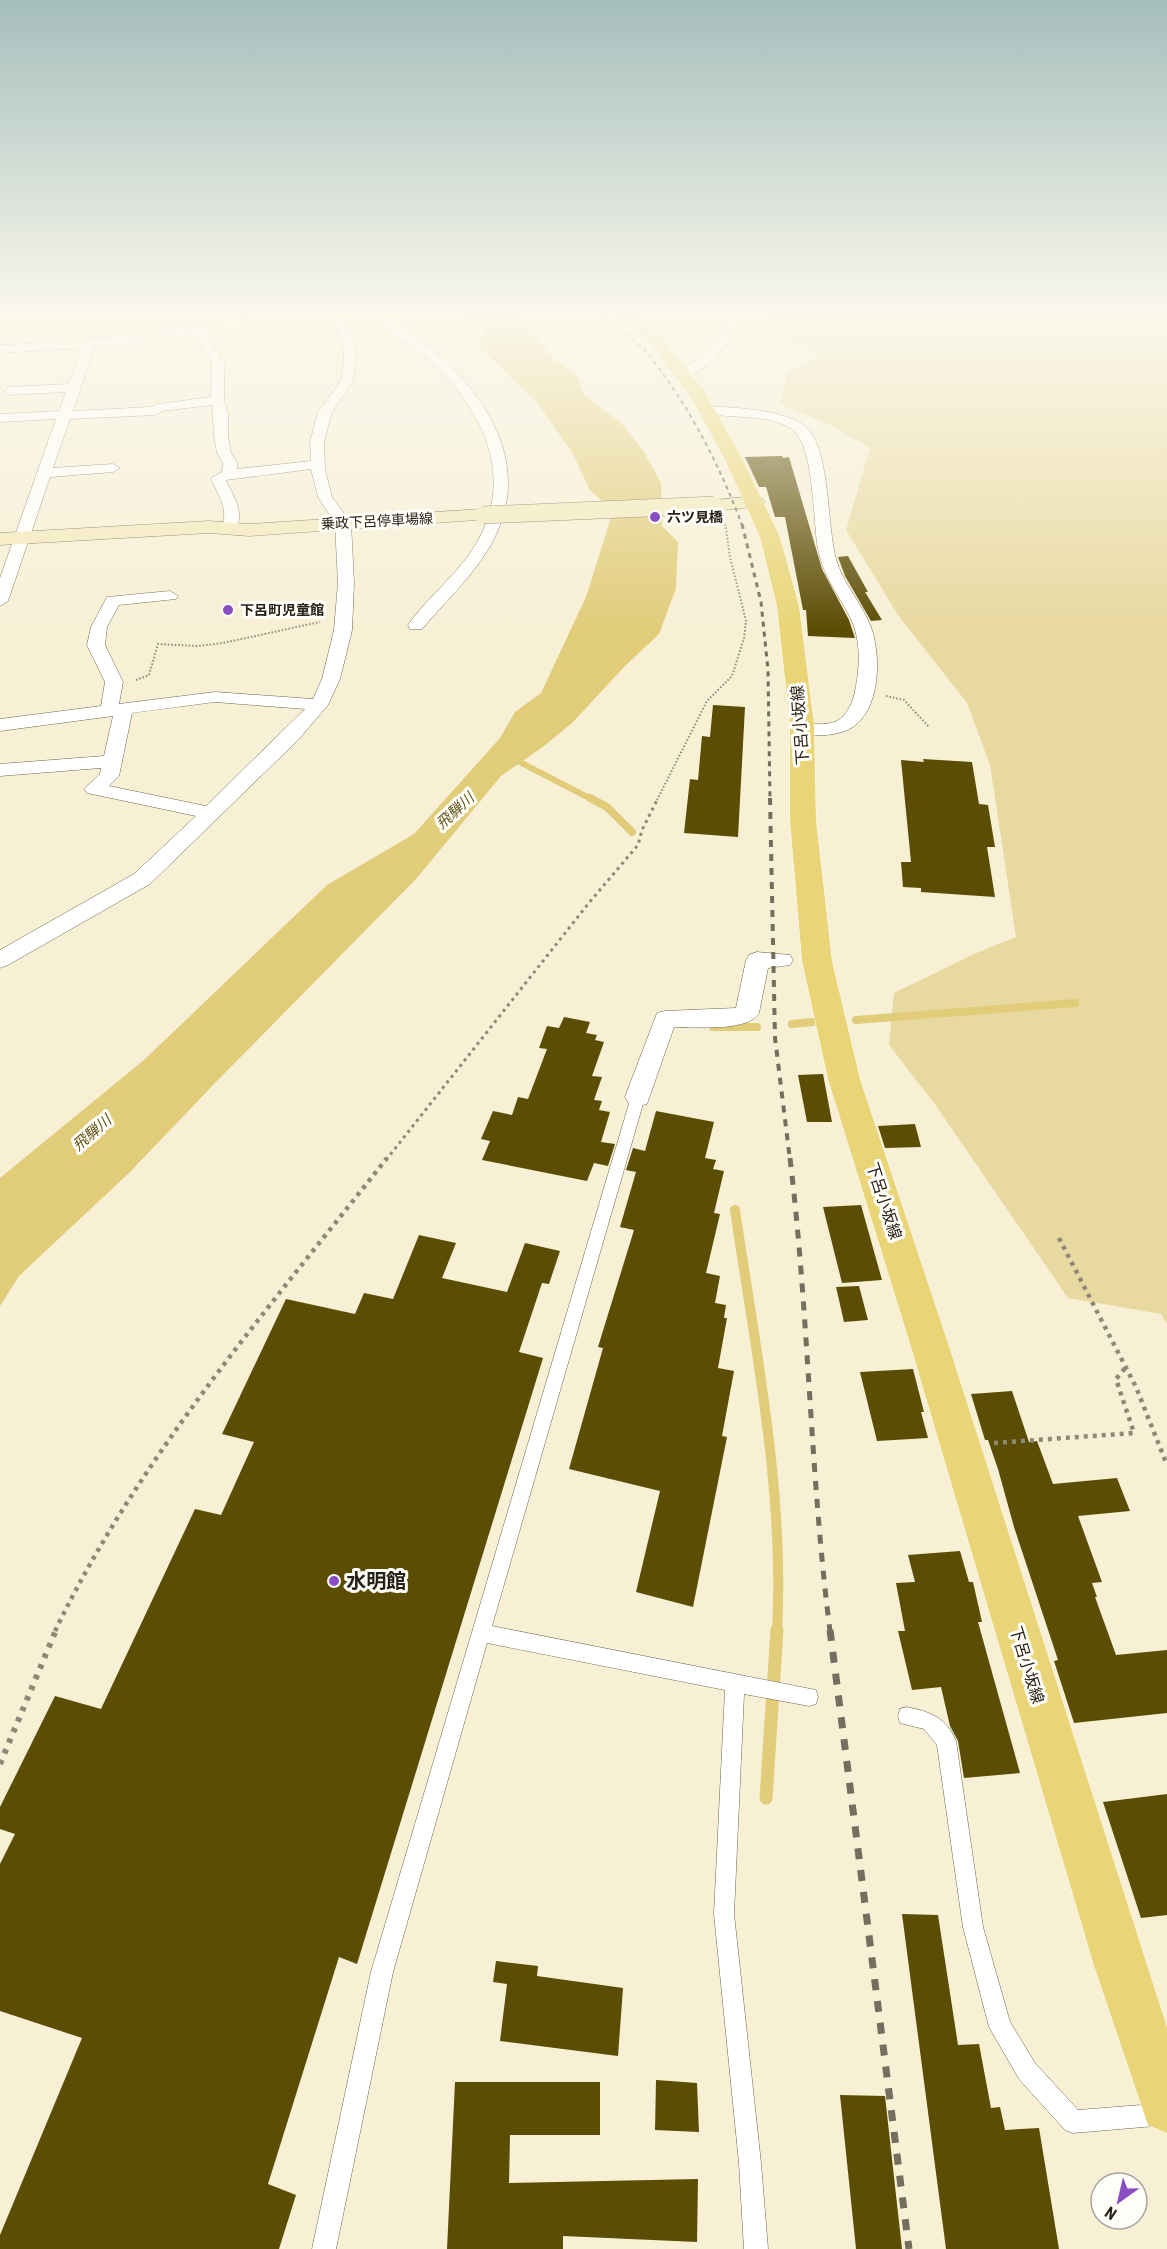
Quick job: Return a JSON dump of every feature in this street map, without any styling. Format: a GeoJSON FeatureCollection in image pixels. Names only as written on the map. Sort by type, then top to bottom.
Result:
{"type":"FeatureCollection","features":[{"type":"Feature","properties":{"kind":"main road","name":"下呂小坂線"},"geometry":{"type":"LineString","coordinates":[[710,420],[730,504],[770,537],[788,606],[802,729],[803,820],[817,961],[844,1079],[961,1445],[1113,1944],[1167,2106]]}},
{"type":"Feature","properties":{"kind":"main road","name":"乗政下呂停車場線"},"geometry":{"type":"LineString","coordinates":[[0,539],[209,527],[249,530],[483,515],[730,504]]}},
{"type":"Feature","properties":{"kind":"street"},"geometry":{"type":"LineString","coordinates":[[0,601],[62,420]]}},
{"type":"Feature","properties":{"kind":"street"},"geometry":{"type":"LineString","coordinates":[[221,420],[224,453],[230,463],[229,474]]}},
{"type":"Feature","properties":{"kind":"street"},"geometry":{"type":"LineString","coordinates":[[0,960],[130,888],[291,736],[318,705],[331,679],[344,620],[346,583],[343,523],[325,498],[318,464],[317,442],[323,420]]}},
{"type":"Feature","properties":{"kind":"street"},"geometry":{"type":"LineString","coordinates":[[416,624],[480,550],[491,530],[499,500],[498,448],[483,420]]}},
{"type":"Feature","properties":{"kind":"street"},"geometry":{"type":"LineString","coordinates":[[778,420],[795,425],[804,432],[814,463],[828,558],[834,577],[862,626],[867,641],[867,669],[862,704],[852,718],[843,725],[830,728],[802,729]]}},
{"type":"Feature","properties":{"kind":"street"},"geometry":{"type":"LineString","coordinates":[[228,529],[232,522],[232,507],[218,478],[229,474],[318,464]]}},
{"type":"Feature","properties":{"kind":"street"},"geometry":{"type":"LineString","coordinates":[[44,473],[113,468]]}},
{"type":"Feature","properties":{"kind":"street"},"geometry":{"type":"LineString","coordinates":[[170,596],[113,601],[99,627],[96,645],[114,682],[117,710],[113,761],[109,776],[94,789],[211,813]]}},
{"type":"Feature","properties":{"kind":"street"},"geometry":{"type":"LineString","coordinates":[[0,724],[215,698],[248,698],[318,705]]}},
{"type":"Feature","properties":{"kind":"street"},"geometry":{"type":"LineString","coordinates":[[0,770],[113,761]]}},
{"type":"Feature","properties":{"kind":"street"},"geometry":{"type":"LineString","coordinates":[[638,1097],[665,1019],[740,1017],[747,1013],[757,960],[782,960]]}},
{"type":"Feature","properties":{"kind":"lane"},"geometry":{"type":"LineString","coordinates":[[324,2249],[382,1972],[638,1097]]}},
{"type":"Feature","properties":{"kind":"lane"},"geometry":{"type":"LineString","coordinates":[[482,1633],[809,1697]]}},
{"type":"Feature","properties":{"kind":"lane"},"geometry":{"type":"LineString","coordinates":[[735,1682],[724,1914],[750,2163],[756,2249]]}},
{"type":"Feature","properties":{"kind":"lane"},"geometry":{"type":"LineString","coordinates":[[907,1716],[929,1721],[946,1741],[973,1927],[1000,2027],[1027,2071],[1073,2122],[1167,2114]]}},
{"type":"Feature","properties":{"kind":"path"},"geometry":{"type":"LineString","coordinates":[[0,1764],[25,1702],[91,1560],[128,1498],[265,1314],[588,904],[638,845],[642,830],[707,701],[732,676],[744,638],[746,621],[730,557],[730,504]]}},
{"type":"Feature","properties":{"kind":"path"},"geometry":{"type":"LineString","coordinates":[[114,682],[144,679],[149,675],[158,644],[198,646],[223,643],[229,640],[268,635],[307,623],[344,620]]}},
{"type":"Feature","properties":{"kind":"path"},"geometry":{"type":"LineString","coordinates":[[863,693],[904,699],[929,728]]}},
{"type":"Feature","properties":{"kind":"path"},"geometry":{"type":"LineString","coordinates":[[1059,1238],[1136,1387],[1167,1465]]}},
{"type":"Feature","properties":{"kind":"path"},"geometry":{"type":"LineString","coordinates":[[961,1445],[1134,1433],[1116,1379],[1126,1367]]}},
{"type":"Feature","properties":{"kind":"shaded area"},"geometry":{"type":"Polygon","coordinates":[[[818,420],[1167,420],[1167,1324],[1161,1314],[1068,1298],[934,1103],[889,1045],[894,993],[974,954],[1016,937],[990,765],[967,703],[898,615],[846,530],[870,448],[818,420]]]}},
{"type":"Feature","properties":{"kind":"water","name":"飛騨川"},"geometry":{"type":"Polygon","coordinates":[[[549,420],[617,420],[644,452],[661,483],[662,526],[678,542],[676,588],[659,634],[624,667],[573,722],[544,746],[501,776],[416,879],[130,1172],[19,1276],[0,1306],[0,1178],[144,1060],[327,885],[414,834],[500,738],[515,712],[541,693],[586,597],[613,511],[590,490],[573,454],[549,420]]]}},
{"type":"Feature","properties":{"kind":"building"},"geometry":{"type":"Polygon","coordinates":[[[782,456],[783,458],[789,457],[822,569],[849,620],[855,638],[808,636],[806,610],[803,610],[785,517],[775,517],[766,487],[759,487],[745,457],[782,456]]]}},
{"type":"Feature","properties":{"kind":"building"},"geometry":{"type":"Polygon","coordinates":[[[848,556],[868,592],[865,592],[882,620],[871,621],[845,576],[838,557],[848,556]]]}},
{"type":"Feature","properties":{"kind":"building"},"geometry":{"type":"Polygon","coordinates":[[[713,705],[745,707],[738,837],[684,833],[690,779],[698,780],[702,736],[710,737],[713,705]]]}},
{"type":"Feature","properties":{"kind":"building"},"geometry":{"type":"Polygon","coordinates":[[[923,759],[972,762],[979,804],[988,805],[995,847],[987,847],[995,897],[921,892],[921,888],[903,887],[901,862],[911,862],[901,760],[924,762],[923,759]]]}},
{"type":"Feature","properties":{"kind":"building"},"geometry":{"type":"Polygon","coordinates":[[[564,1017],[590,1022],[586,1033],[597,1035],[595,1040],[604,1042],[592,1076],[602,1077],[594,1100],[602,1101],[599,1110],[610,1112],[601,1142],[615,1144],[608,1166],[594,1163],[587,1181],[482,1160],[490,1141],[481,1139],[493,1111],[512,1115],[518,1097],[528,1099],[547,1049],[539,1048],[547,1026],[559,1028],[564,1017]]]}},
{"type":"Feature","properties":{"kind":"building"},"geometry":{"type":"Polygon","coordinates":[[[823,1074],[832,1122],[807,1122],[798,1075],[823,1074]]]}},
{"type":"Feature","properties":{"kind":"building"},"geometry":{"type":"Polygon","coordinates":[[[656,1111],[714,1122],[705,1158],[716,1160],[713,1169],[724,1171],[714,1213],[720,1214],[706,1273],[720,1276],[715,1303],[726,1305],[724,1318],[727,1318],[718,1368],[734,1371],[722,1436],[727,1437],[693,1607],[636,1592],[660,1491],[569,1469],[603,1348],[598,1347],[634,1230],[620,1227],[636,1172],[626,1170],[633,1148],[645,1151],[656,1111]]]}},
{"type":"Feature","properties":{"kind":"building"},"geometry":{"type":"Polygon","coordinates":[[[915,1124],[921,1147],[885,1148],[878,1126],[915,1124]]]}},
{"type":"Feature","properties":{"kind":"building"},"geometry":{"type":"Polygon","coordinates":[[[861,1205],[882,1280],[842,1283],[823,1207],[861,1205]]]}},
{"type":"Feature","properties":{"kind":"building"},"geometry":{"type":"Polygon","coordinates":[[[419,1235],[456,1243],[442,1278],[507,1292],[525,1243],[560,1251],[549,1284],[542,1283],[519,1352],[543,1358],[357,1964],[339,1957],[268,2184],[296,2195],[279,2249],[0,2249],[0,2235],[82,2038],[0,2011],[0,1864],[15,1834],[0,1829],[0,1807],[55,1696],[101,1709],[195,1509],[221,1515],[254,1442],[222,1434],[286,1299],[355,1314],[364,1293],[393,1299],[419,1235]]]}},
{"type":"Feature","properties":{"kind":"building"},"geometry":{"type":"Polygon","coordinates":[[[859,1286],[868,1320],[844,1322],[836,1287],[859,1286]]]}},
{"type":"Feature","properties":{"kind":"building"},"geometry":{"type":"Polygon","coordinates":[[[913,1369],[928,1438],[877,1441],[860,1372],[913,1369]]]}},
{"type":"Feature","properties":{"kind":"building"},"geometry":{"type":"Polygon","coordinates":[[[1012,1391],[1029,1442],[1037,1441],[1053,1484],[1117,1478],[1130,1511],[1078,1516],[1102,1582],[1092,1583],[1116,1655],[1167,1650],[1167,1713],[1074,1723],[1054,1661],[1058,1660],[1014,1527],[998,1469],[988,1440],[985,1440],[971,1394],[1012,1391]]]}},
{"type":"Feature","properties":{"kind":"building"},"geometry":{"type":"Polygon","coordinates":[[[960,1551],[969,1582],[973,1582],[982,1622],[978,1622],[1020,1773],[964,1778],[958,1741],[950,1726],[941,1687],[912,1690],[898,1631],[905,1631],[896,1583],[915,1582],[908,1555],[960,1551]]]}},
{"type":"Feature","properties":{"kind":"building"},"geometry":{"type":"Polygon","coordinates":[[[1167,1794],[1167,1915],[1141,1918],[1103,1802],[1167,1794]]]}},
{"type":"Feature","properties":{"kind":"building"},"geometry":{"type":"Polygon","coordinates":[[[902,1914],[938,1915],[958,2045],[979,2044],[991,2108],[1000,2107],[1005,2130],[1039,2128],[1059,2249],[946,2249],[902,1914]]]}},
{"type":"Feature","properties":{"kind":"building"},"geometry":{"type":"Polygon","coordinates":[[[496,1961],[538,1966],[537,1976],[623,1988],[618,2056],[500,2041],[507,1984],[493,1982],[496,1961]]]}},
{"type":"Feature","properties":{"kind":"building"},"geometry":{"type":"Polygon","coordinates":[[[656,2080],[697,2083],[699,2132],[655,2130],[656,2080]]]}},
{"type":"Feature","properties":{"kind":"building"},"geometry":{"type":"Polygon","coordinates":[[[455,2082],[600,2082],[600,2135],[510,2135],[509,2183],[698,2179],[697,2242],[563,2236],[563,2249],[447,2249],[455,2082]]]}},
{"type":"Feature","properties":{"kind":"building"},"geometry":{"type":"Polygon","coordinates":[[[840,2095],[885,2096],[902,2249],[856,2249],[840,2095]]]}},
{"type":"Feature","properties":{"kind":"waterway"},"geometry":{"type":"LineString","coordinates":[[512,758],[593,800]]}},
{"type":"Feature","properties":{"kind":"waterway"},"geometry":{"type":"LineString","coordinates":[[590,798],[607,807],[632,832]]}},
{"type":"Feature","properties":{"kind":"waterway"},"geometry":{"type":"LineString","coordinates":[[856,1020],[1075,1003]]}},
{"type":"Feature","properties":{"kind":"waterway"},"geometry":{"type":"LineString","coordinates":[[792,1024],[813,1022]]}},
{"type":"Feature","properties":{"kind":"waterway"},"geometry":{"type":"LineString","coordinates":[[713,1027],[757,1027]]}},
{"type":"Feature","properties":{"kind":"waterway"},"geometry":{"type":"LineString","coordinates":[[735,1210],[759,1367],[772,1473],[777,1526],[777,1631]]}},
{"type":"Feature","properties":{"kind":"waterway"},"geometry":{"type":"LineString","coordinates":[[766,1798],[777,1630]]}},
{"type":"Feature","properties":{"kind":"railway"},"geometry":{"type":"LineString","coordinates":[[692,420],[724,481],[742,525]]}},
{"type":"Feature","properties":{"kind":"railway"},"geometry":{"type":"LineString","coordinates":[[742,524],[761,602],[768,670],[770,800]]}},
{"type":"Feature","properties":{"kind":"railway"},"geometry":{"type":"LineString","coordinates":[[770,798],[775,1038],[790,1160]]}},
{"type":"Feature","properties":{"kind":"railway"},"geometry":{"type":"LineString","coordinates":[[790,1158],[818,1513],[830,1631]]}},
{"type":"Feature","properties":{"kind":"railway"},"geometry":{"type":"LineString","coordinates":[[830,1630],[909,2249]]}},
{"type":"Feature","properties":{"kind":"place","name":"六ツ見橋"},"geometry":{"type":"Point","coordinates":[655,517]}},
{"type":"Feature","properties":{"kind":"place","name":"下呂町児童館"},"geometry":{"type":"Point","coordinates":[228,610]}},
{"type":"Feature","properties":{"kind":"place","name":"水明館"},"geometry":{"type":"Point","coordinates":[334,1581]}}]}
